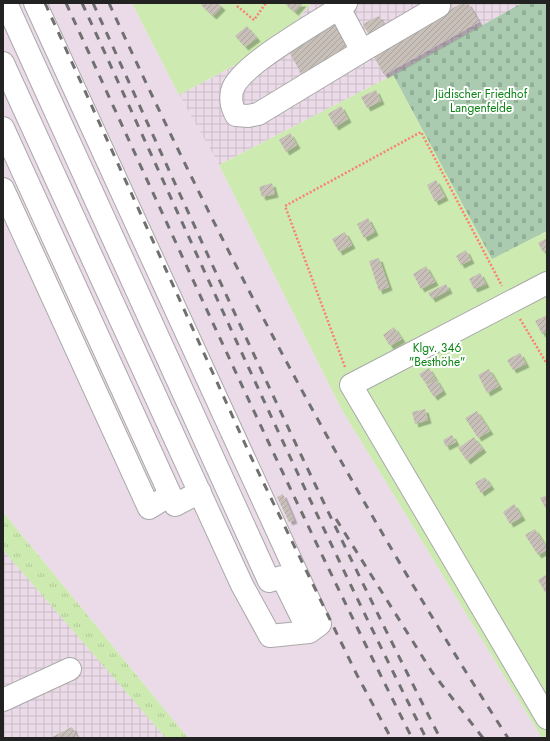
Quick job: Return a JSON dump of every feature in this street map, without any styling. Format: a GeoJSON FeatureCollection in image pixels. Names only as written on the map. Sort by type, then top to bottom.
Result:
{"type":"FeatureCollection","features":[{"type":"Feature","properties":{"kind":"lane"},"geometry":{"type":"LineString","coordinates":[[6,3],[268,581],[282,577],[309,632]]}},
{"type":"Feature","properties":{"kind":"lane"},"geometry":{"type":"LineString","coordinates":[[3,63],[242,585],[270,636],[309,632],[320,624],[35,3]]}},
{"type":"Feature","properties":{"kind":"lane"},"geometry":{"type":"LineString","coordinates":[[362,51],[342,6],[247,70],[232,90],[231,105],[236,115],[248,116],[258,114],[439,6],[438,3]]}},
{"type":"Feature","properties":{"kind":"lane"},"geometry":{"type":"LineString","coordinates":[[3,128],[175,505],[200,492]]}},
{"type":"Feature","properties":{"kind":"lane"},"geometry":{"type":"LineString","coordinates":[[3,189],[149,508],[170,495]]}},
{"type":"Feature","properties":{"kind":"lane"},"geometry":{"type":"LineString","coordinates":[[547,283],[351,385],[547,718]]}},
{"type":"Feature","properties":{"kind":"lane"},"geometry":{"type":"LineString","coordinates":[[3,700],[70,669]]}},
{"type":"Feature","properties":{"kind":"path"},"geometry":{"type":"LineString","coordinates":[[237,6],[254,20],[266,3]]}},
{"type":"Feature","properties":{"kind":"path"},"geometry":{"type":"LineString","coordinates":[[351,385],[285,206],[421,132],[510,303],[547,364]]}},
{"type":"Feature","properties":{"kind":"shaded area"},"geometry":{"type":"Polygon","coordinates":[[[3,3],[132,3],[179,95],[219,165],[342,410],[542,738],[188,738],[3,512],[3,3]]]}},
{"type":"Feature","properties":{"kind":"shaded area"},"geometry":{"type":"Polygon","coordinates":[[[311,3],[522,3],[393,75],[219,165],[179,95],[280,41],[311,3]]]}},
{"type":"Feature","properties":{"kind":"shaded area"},"geometry":{"type":"Polygon","coordinates":[[[3,550],[127,692],[166,738],[3,738],[3,550]]]}},
{"type":"Feature","properties":{"kind":"green space"},"geometry":{"type":"Polygon","coordinates":[[[132,3],[311,3],[280,41],[179,95],[132,3]]]}},
{"type":"Feature","properties":{"kind":"green space","name":"Jüdischer Friedhof Langenfelde"},"geometry":{"type":"Polygon","coordinates":[[[522,3],[547,3],[547,231],[492,260],[393,75],[522,3]]]}},
{"type":"Feature","properties":{"kind":"green space","name":"Klgv. 346 \"Besthöhe\""},"geometry":{"type":"Polygon","coordinates":[[[393,75],[492,259],[547,231],[547,738],[542,738],[342,410],[219,165],[393,75]]]}},
{"type":"Feature","properties":{"kind":"green space"},"geometry":{"type":"Polygon","coordinates":[[[3,512],[188,738],[166,738],[3,550],[3,512]]]}},
{"type":"Feature","properties":{"kind":"building"},"geometry":{"type":"Polygon","coordinates":[[[203,3],[218,3],[222,7],[213,16],[201,5],[203,3]]]}},
{"type":"Feature","properties":{"kind":"building"},"geometry":{"type":"Polygon","coordinates":[[[284,3],[303,3],[295,12],[284,3]]]}},
{"type":"Feature","properties":{"kind":"building"},"geometry":{"type":"Polygon","coordinates":[[[462,3],[468,3],[479,22],[384,75],[372,53],[462,3]]]}},
{"type":"Feature","properties":{"kind":"building"},"geometry":{"type":"Polygon","coordinates":[[[379,16],[385,26],[369,35],[363,24],[379,16]]]}},
{"type":"Feature","properties":{"kind":"building"},"geometry":{"type":"Polygon","coordinates":[[[335,24],[350,51],[303,77],[288,50],[335,24]]]}},
{"type":"Feature","properties":{"kind":"building"},"geometry":{"type":"Polygon","coordinates":[[[247,26],[257,38],[245,47],[235,36],[247,26]]]}},
{"type":"Feature","properties":{"kind":"building"},"geometry":{"type":"Polygon","coordinates":[[[376,90],[381,101],[367,108],[361,97],[376,90]]]}},
{"type":"Feature","properties":{"kind":"building"},"geometry":{"type":"Polygon","coordinates":[[[341,106],[348,119],[335,127],[328,114],[341,106]]]}},
{"type":"Feature","properties":{"kind":"building"},"geometry":{"type":"Polygon","coordinates":[[[290,133],[297,145],[286,152],[279,140],[290,133]]]}},
{"type":"Feature","properties":{"kind":"building"},"geometry":{"type":"Polygon","coordinates":[[[436,180],[445,197],[435,202],[427,185],[436,180]]]}},
{"type":"Feature","properties":{"kind":"building"},"geometry":{"type":"Polygon","coordinates":[[[272,183],[275,194],[262,197],[259,187],[272,183]]]}},
{"type":"Feature","properties":{"kind":"building"},"geometry":{"type":"Polygon","coordinates":[[[368,218],[375,232],[364,238],[357,224],[368,218]]]}},
{"type":"Feature","properties":{"kind":"building"},"geometry":{"type":"Polygon","coordinates":[[[345,232],[352,245],[339,252],[332,239],[345,232]]]}},
{"type":"Feature","properties":{"kind":"building"},"geometry":{"type":"Polygon","coordinates":[[[547,238],[547,250],[543,252],[538,243],[547,238]]]}},
{"type":"Feature","properties":{"kind":"building"},"geometry":{"type":"Polygon","coordinates":[[[466,250],[471,260],[461,265],[456,256],[466,250]]]}},
{"type":"Feature","properties":{"kind":"building"},"geometry":{"type":"Polygon","coordinates":[[[379,258],[389,287],[379,291],[369,261],[379,258]]]}},
{"type":"Feature","properties":{"kind":"building"},"geometry":{"type":"Polygon","coordinates":[[[426,266],[435,282],[421,289],[413,274],[426,266]]]}},
{"type":"Feature","properties":{"kind":"building"},"geometry":{"type":"Polygon","coordinates":[[[480,273],[486,284],[474,289],[469,279],[480,273]]]}},
{"type":"Feature","properties":{"kind":"building"},"geometry":{"type":"Polygon","coordinates":[[[446,284],[449,290],[432,299],[428,293],[446,284]]]}},
{"type":"Feature","properties":{"kind":"building"},"geometry":{"type":"Polygon","coordinates":[[[547,315],[547,331],[542,334],[535,321],[547,315]]]}},
{"type":"Feature","properties":{"kind":"building"},"geometry":{"type":"Polygon","coordinates":[[[394,327],[402,339],[390,346],[383,335],[394,327]]]}},
{"type":"Feature","properties":{"kind":"building"},"geometry":{"type":"Polygon","coordinates":[[[520,353],[526,364],[513,370],[507,360],[520,353]]]}},
{"type":"Feature","properties":{"kind":"building"},"geometry":{"type":"Polygon","coordinates":[[[429,368],[435,378],[426,384],[419,374],[429,368]]]}},
{"type":"Feature","properties":{"kind":"building"},"geometry":{"type":"Polygon","coordinates":[[[489,369],[499,386],[487,393],[478,375],[489,369]]]}},
{"type":"Feature","properties":{"kind":"building"},"geometry":{"type":"Polygon","coordinates":[[[436,379],[443,391],[434,397],[426,385],[436,379]]]}},
{"type":"Feature","properties":{"kind":"building"},"geometry":{"type":"Polygon","coordinates":[[[425,409],[428,420],[415,424],[412,412],[425,409]]]}},
{"type":"Feature","properties":{"kind":"building"},"geometry":{"type":"Polygon","coordinates":[[[477,411],[490,431],[478,438],[465,418],[477,411]]]}},
{"type":"Feature","properties":{"kind":"building"},"geometry":{"type":"Polygon","coordinates":[[[452,435],[456,442],[446,447],[443,440],[452,435]]]}},
{"type":"Feature","properties":{"kind":"building"},"geometry":{"type":"Polygon","coordinates":[[[474,437],[483,449],[467,461],[458,448],[474,437]]]}},
{"type":"Feature","properties":{"kind":"building"},"geometry":{"type":"Polygon","coordinates":[[[485,477],[491,486],[481,493],[475,483],[485,477]]]}},
{"type":"Feature","properties":{"kind":"building"},"geometry":{"type":"Polygon","coordinates":[[[283,494],[294,520],[289,522],[277,497],[283,494]]]}},
{"type":"Feature","properties":{"kind":"building"},"geometry":{"type":"Polygon","coordinates":[[[547,495],[547,511],[540,498],[547,495]]]}},
{"type":"Feature","properties":{"kind":"building"},"geometry":{"type":"Polygon","coordinates":[[[514,504],[522,517],[510,524],[503,512],[514,504]]]}},
{"type":"Feature","properties":{"kind":"building"},"geometry":{"type":"Polygon","coordinates":[[[535,529],[547,548],[547,550],[538,555],[525,535],[535,529]]]}},
{"type":"Feature","properties":{"kind":"building"},"geometry":{"type":"Polygon","coordinates":[[[547,574],[547,591],[545,592],[538,580],[547,574]]]}},
{"type":"Feature","properties":{"kind":"building"},"geometry":{"type":"Polygon","coordinates":[[[72,727],[78,738],[50,738],[72,727]]]}},
{"type":"Feature","properties":{"kind":"railway"},"geometry":{"type":"LineString","coordinates":[[45,3],[251,457],[357,675],[391,738]]}},
{"type":"Feature","properties":{"kind":"railway"},"geometry":{"type":"LineString","coordinates":[[66,3],[322,556],[412,738]]}},
{"type":"Feature","properties":{"kind":"railway"},"geometry":{"type":"LineString","coordinates":[[82,3],[293,464],[426,738]]}},
{"type":"Feature","properties":{"kind":"railway"},"geometry":{"type":"LineString","coordinates":[[93,3],[306,465],[440,738]]}},
{"type":"Feature","properties":{"kind":"railway"},"geometry":{"type":"LineString","coordinates":[[109,3],[199,192],[295,378],[398,560],[508,738]]}},
{"type":"Feature","properties":{"kind":"railway"},"geometry":{"type":"LineString","coordinates":[[336,519],[432,672],[483,738]]}}]}
